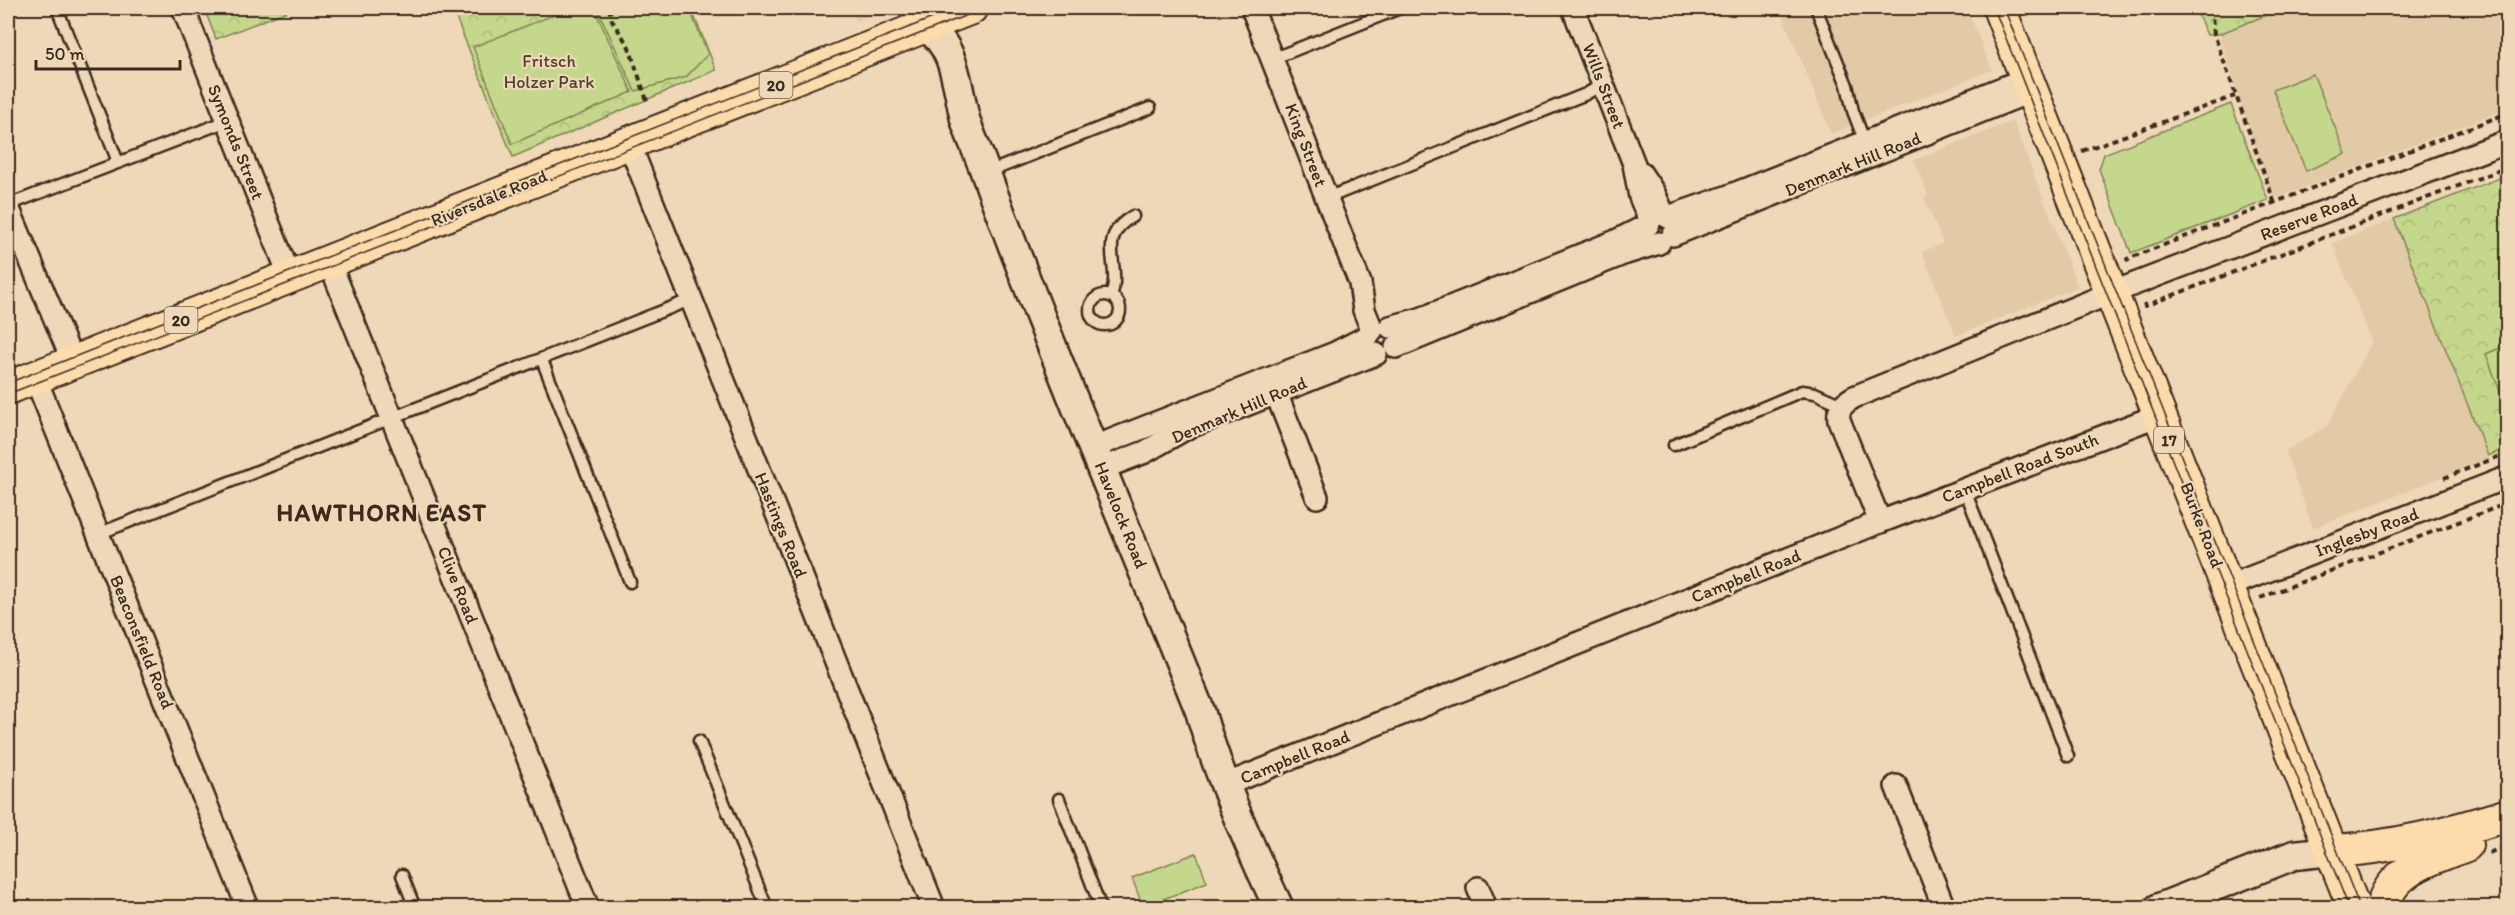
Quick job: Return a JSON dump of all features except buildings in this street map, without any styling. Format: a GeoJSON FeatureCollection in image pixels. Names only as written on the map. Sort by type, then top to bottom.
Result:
{"type":"FeatureCollection","features":[{"type":"Feature","properties":{"kind":"main road","name":"Riversdale Road"},"geometry":{"type":"LineString","coordinates":[[21,383],[629,143],[920,17],[971,8]]}},
{"type":"Feature","properties":{"kind":"main road","name":"Burke Road"},"geometry":{"type":"LineString","coordinates":[[1999,8],[2059,160],[2124,289],[2159,415],[2354,908]]}},
{"type":"Feature","properties":{"kind":"main road"},"geometry":{"type":"LineString","coordinates":[[2332,851],[2370,849],[2430,838],[2508,815]]}},
{"type":"Feature","properties":{"kind":"main road"},"geometry":{"type":"LineString","coordinates":[[2382,908],[2391,886],[2402,875],[2424,862],[2469,844],[2508,815]]}},
{"type":"Feature","properties":{"kind":"street","name":"Symonds Street"},"geometry":{"type":"LineString","coordinates":[[183,8],[290,277]]}},
{"type":"Feature","properties":{"kind":"street","name":"King Street"},"geometry":{"type":"LineString","coordinates":[[1252,8],[1360,283],[1364,310],[1381,336]]}},
{"type":"Feature","properties":{"kind":"street","name":"Wills Street"},"geometry":{"type":"LineString","coordinates":[[1573,8],[1634,164],[1640,197],[1660,226]]}},
{"type":"Feature","properties":{"kind":"street","name":"Havelock Road"},"geometry":{"type":"LineString","coordinates":[[920,17],[924,43],[933,65],[966,120],[1043,324],[1200,711],[1225,785],[1279,908]]}},
{"type":"Feature","properties":{"kind":"street","name":"Denmark Hill Road"},"geometry":{"type":"LineString","coordinates":[[1099,458],[1273,386],[1335,353],[1623,254],[1660,226],[1868,149],[2029,85]]}},
{"type":"Feature","properties":{"kind":"street","name":"Reserve Road"},"geometry":{"type":"LineString","coordinates":[[2124,289],[2508,141]]}},
{"type":"Feature","properties":{"kind":"street","name":"Hastings Road"},"geometry":{"type":"LineString","coordinates":[[629,143],[934,908]]}},
{"type":"Feature","properties":{"kind":"street"},"geometry":{"type":"LineString","coordinates":[[8,206],[73,362]]}},
{"type":"Feature","properties":{"kind":"street","name":"Clive Road"},"geometry":{"type":"LineString","coordinates":[[329,261],[588,908]]}},
{"type":"Feature","properties":{"kind":"street"},"geometry":{"type":"LineString","coordinates":[[1880,522],[1839,420],[1838,414],[1842,405],[1854,397],[2124,289]]}},
{"type":"Feature","properties":{"kind":"street","name":"Beaconsfield Road"},"geometry":{"type":"LineString","coordinates":[[21,383],[98,534],[248,908]]}},
{"type":"Feature","properties":{"kind":"street"},"geometry":{"type":"LineString","coordinates":[[1273,386],[1317,497]]}},
{"type":"Feature","properties":{"kind":"street","name":"Campbell Road South"},"geometry":{"type":"LineString","coordinates":[[1880,522],[2159,415]]}},
{"type":"Feature","properties":{"kind":"street","name":"Inglesby Road"},"geometry":{"type":"LineString","coordinates":[[2226,587],[2508,477]]}},
{"type":"Feature","properties":{"kind":"street","name":"Campbell Road"},"geometry":{"type":"LineString","coordinates":[[1225,785],[1880,522]]}},
{"type":"Feature","properties":{"kind":"street"},"geometry":{"type":"LineString","coordinates":[[1896,786],[1944,908]]}},
{"type":"Feature","properties":{"kind":"street"},"geometry":{"type":"LineString","coordinates":[[2159,908],[2294,855],[2332,851]]}},
{"type":"Feature","properties":{"kind":"lane"},"geometry":{"type":"LineString","coordinates":[[57,8],[118,162]]}},
{"type":"Feature","properties":{"kind":"lane"},"geometry":{"type":"LineString","coordinates":[[1272,59],[1400,8]]}},
{"type":"Feature","properties":{"kind":"lane"},"geometry":{"type":"LineString","coordinates":[[1816,8],[1847,85],[1853,111],[1868,149]]}},
{"type":"Feature","properties":{"kind":"lane"},"geometry":{"type":"LineString","coordinates":[[1327,198],[1586,94],[1603,84]]}},
{"type":"Feature","properties":{"kind":"lane"},"geometry":{"type":"LineString","coordinates":[[986,173],[1149,108]]}},
{"type":"Feature","properties":{"kind":"lane"},"geometry":{"type":"LineString","coordinates":[[8,206],[227,121]]}},
{"type":"Feature","properties":{"kind":"lane"},"geometry":{"type":"LineString","coordinates":[[1111,296],[1116,284],[1111,244],[1116,230],[1132,216]]}},
{"type":"Feature","properties":{"kind":"lane"},"geometry":{"type":"LineString","coordinates":[[98,534],[690,300]]}},
{"type":"Feature","properties":{"kind":"lane"},"geometry":{"type":"LineString","coordinates":[[542,360],[630,582]]}},
{"type":"Feature","properties":{"kind":"lane"},"geometry":{"type":"LineString","coordinates":[[1674,445],[1802,391],[1815,393],[1842,405]]}},
{"type":"Feature","properties":{"kind":"lane"},"geometry":{"type":"LineString","coordinates":[[1965,490],[2068,756]]}},
{"type":"Feature","properties":{"kind":"lane"},"geometry":{"type":"LineString","coordinates":[[699,741],[766,908]]}},
{"type":"Feature","properties":{"kind":"lane"},"geometry":{"type":"LineString","coordinates":[[1059,798],[1101,908]]}},
{"type":"Feature","properties":{"kind":"lane"},"geometry":{"type":"LineString","coordinates":[[402,875],[416,908]]}},
{"type":"Feature","properties":{"kind":"path"},"geometry":{"type":"LineString","coordinates":[[609,8],[612,20],[629,46],[648,105]]}},
{"type":"Feature","properties":{"kind":"path"},"geometry":{"type":"LineString","coordinates":[[2217,8],[2211,9],[2214,34],[2284,227]]}},
{"type":"Feature","properties":{"kind":"path"},"geometry":{"type":"LineString","coordinates":[[2059,160],[2235,96]]}},
{"type":"Feature","properties":{"kind":"path"},"geometry":{"type":"LineString","coordinates":[[2508,113],[2127,259],[2124,289],[2145,306],[2508,167]]}},
{"type":"Feature","properties":{"kind":"path"},"geometry":{"type":"LineString","coordinates":[[2260,598],[2508,503]]}},
{"type":"Feature","properties":{"kind":"shaded area"},"geometry":{"type":"Polygon","coordinates":[[[851,8],[891,8],[856,21],[851,8]]]}},
{"type":"Feature","properties":{"kind":"shaded area"},"geometry":{"type":"Polygon","coordinates":[[[1779,8],[1967,8],[1992,70],[1831,134],[1779,8]]]}},
{"type":"Feature","properties":{"kind":"shaded area"},"geometry":{"type":"Polygon","coordinates":[[[2284,8],[2507,8],[2507,109],[2272,200],[2219,34],[2284,8]]]}},
{"type":"Feature","properties":{"kind":"shaded area"},"geometry":{"type":"Polygon","coordinates":[[[2013,121],[2078,287],[1956,336],[1922,252],[1943,243],[1924,198],[1928,195],[1914,160],[2013,121]]]}},
{"type":"Feature","properties":{"kind":"shaded area"},"geometry":{"type":"Polygon","coordinates":[[[2394,219],[2489,459],[2313,528],[2285,451],[2327,426],[2372,342],[2332,243],[2394,219]]]}},
{"type":"Feature","properties":{"kind":"green space"},"geometry":{"type":"Polygon","coordinates":[[[204,8],[295,8],[216,39],[204,8]]]}},
{"type":"Feature","properties":{"kind":"green space","name":"Fritsch Holzer Park"},"geometry":{"type":"Polygon","coordinates":[[[452,8],[691,8],[716,70],[513,157],[452,8]]]}},
{"type":"Feature","properties":{"kind":"green space"},"geometry":{"type":"Polygon","coordinates":[[[571,8],[594,8],[632,92],[512,144],[473,47],[571,8]]]}},
{"type":"Feature","properties":{"kind":"green space"},"geometry":{"type":"Polygon","coordinates":[[[597,8],[689,8],[708,54],[686,77],[635,91],[597,8]]]}},
{"type":"Feature","properties":{"kind":"green space"},"geometry":{"type":"Polygon","coordinates":[[[2195,8],[2284,8],[2219,34],[2207,35],[2195,8]]]}},
{"type":"Feature","properties":{"kind":"green space"},"geometry":{"type":"Polygon","coordinates":[[[2313,74],[2346,154],[2306,171],[2273,90],[2313,74]]]}},
{"type":"Feature","properties":{"kind":"green space"},"geometry":{"type":"Polygon","coordinates":[[[2231,104],[2268,200],[2131,253],[2099,169],[2104,154],[2231,104]]]}},
{"type":"Feature","properties":{"kind":"green space"},"geometry":{"type":"Polygon","coordinates":[[[2507,175],[2507,448],[2488,456],[2394,219],[2507,175]]]}},
{"type":"Feature","properties":{"kind":"green space"},"geometry":{"type":"Polygon","coordinates":[[[2507,345],[2507,410],[2486,354],[2507,345]]]}},
{"type":"Feature","properties":{"kind":"green space"},"geometry":{"type":"Polygon","coordinates":[[[1196,853],[1207,882],[1143,907],[1132,878],[1196,853]]]}},
{"type":"Feature","properties":{"kind":"tram line"},"geometry":{"type":"LineString","coordinates":[[8,383],[958,8]]}},
{"type":"Feature","properties":{"kind":"tram line"},"geometry":{"type":"LineString","coordinates":[[8,394],[985,8]]}},
{"type":"Feature","properties":{"kind":"tram line"},"geometry":{"type":"LineString","coordinates":[[1994,8],[2349,908]]}},
{"type":"Feature","properties":{"kind":"tram line"},"geometry":{"type":"LineString","coordinates":[[2004,8],[2360,908]]}},
{"type":"Feature","properties":{"kind":"district","name":"HAWTHORN EAST"},"geometry":{"type":"Point","coordinates":[382,512]}}]}
